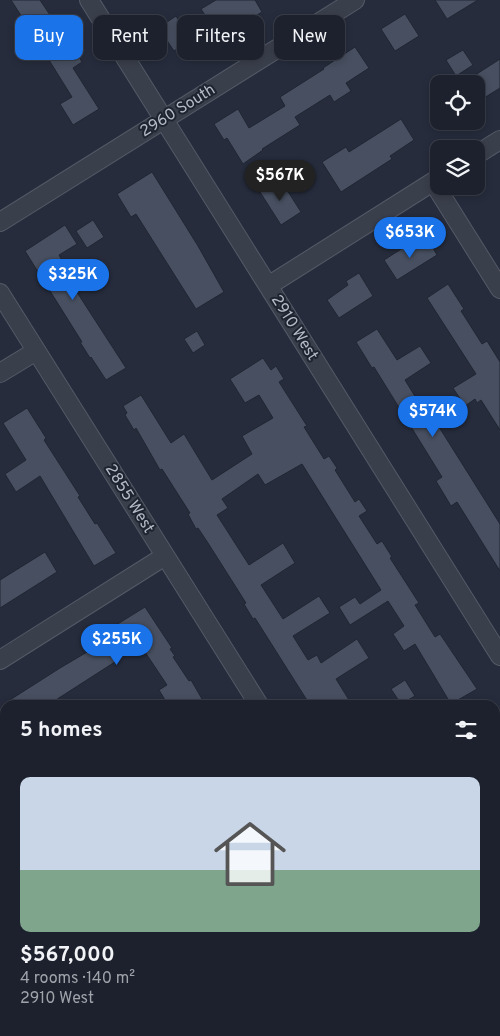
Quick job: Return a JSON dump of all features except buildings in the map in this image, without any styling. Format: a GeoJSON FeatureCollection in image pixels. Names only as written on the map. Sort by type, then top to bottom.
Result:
{"type":"FeatureCollection","features":[{"type":"Feature","properties":{"kind":"street","name":"2910 West"},"geometry":{"type":"LineString","coordinates":[[89,0],[500,656]]}},
{"type":"Feature","properties":{"kind":"street","name":"2960 South"},"geometry":{"type":"LineString","coordinates":[[0,222],[355,0]]}},
{"type":"Feature","properties":{"kind":"street"},"geometry":{"type":"LineString","coordinates":[[485,149],[500,140]]}},
{"type":"Feature","properties":{"kind":"street"},"geometry":{"type":"LineString","coordinates":[[268,286],[430,184]]}},
{"type":"Feature","properties":{"kind":"street"},"geometry":{"type":"LineString","coordinates":[[445,195],[500,289]]}},
{"type":"Feature","properties":{"kind":"street","name":"2855 West"},"geometry":{"type":"LineString","coordinates":[[0,293],[256,700]]}},
{"type":"Feature","properties":{"kind":"street"},"geometry":{"type":"LineString","coordinates":[[0,373],[36,351]]}},
{"type":"Feature","properties":{"kind":"street"},"geometry":{"type":"LineString","coordinates":[[0,660],[165,556]]}}]}
